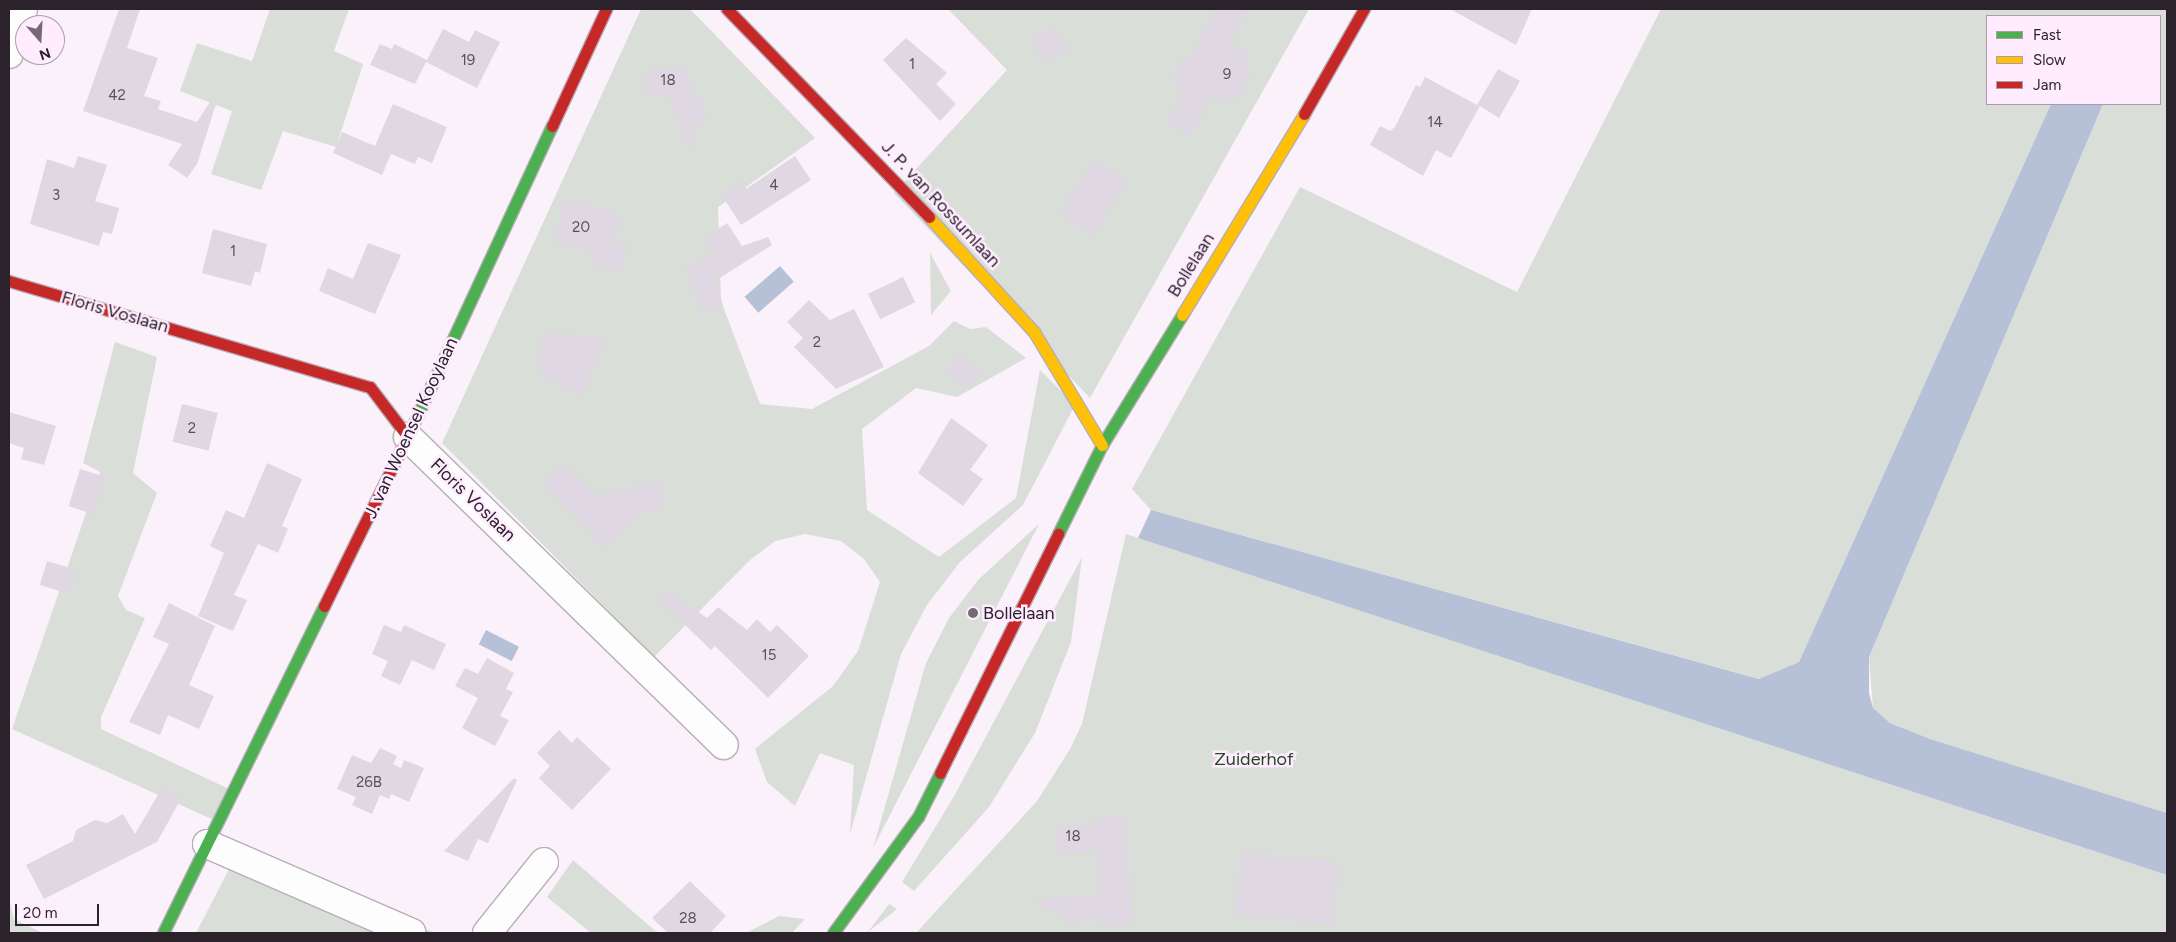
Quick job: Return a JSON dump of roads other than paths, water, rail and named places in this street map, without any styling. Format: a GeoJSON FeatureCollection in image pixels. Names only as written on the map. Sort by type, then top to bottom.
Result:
{"type":"FeatureCollection","features":[{"type":"Feature","properties":{"kind":"street"},"geometry":{"type":"LineString","coordinates":[[9,54],[23,9]]}},
{"type":"Feature","properties":{"kind":"street","name":"J. van Woensel Kooylaan"},"geometry":{"type":"LineString","coordinates":[[163,933],[408,438],[606,9]]}},
{"type":"Feature","properties":{"kind":"street","name":"J. P. van Rossumlaan"},"geometry":{"type":"LineString","coordinates":[[727,9],[864,146],[1034,332],[1102,444]]}},
{"type":"Feature","properties":{"kind":"street","name":"Bollelaan"},"geometry":{"type":"LineString","coordinates":[[833,933],[918,817],[1102,444],[1334,65],[1364,9]]}},
{"type":"Feature","properties":{"kind":"street","name":"Floris Voslaan"},"geometry":{"type":"LineString","coordinates":[[9,281],[370,386],[408,438],[724,745]]}},
{"type":"Feature","properties":{"kind":"street"},"geometry":{"type":"LineString","coordinates":[[207,844],[412,933]]}},
{"type":"Feature","properties":{"kind":"street"},"geometry":{"type":"LineString","coordinates":[[487,933],[544,862]]}},
{"type":"Feature","properties":{"kind":"water"},"geometry":{"type":"Polygon","coordinates":[[[2051,105],[2103,105],[1869,657],[1869,693],[1873,708],[1890,723],[1930,739],[2167,813],[2167,875],[1138,538],[1151,510],[1759,679],[1799,662],[2051,105]]]}},
{"type":"Feature","properties":{"kind":"water"},"geometry":{"type":"Polygon","coordinates":[[[780,266],[794,282],[758,313],[745,297],[780,266]]]}},
{"type":"Feature","properties":{"kind":"water"},"geometry":{"type":"Polygon","coordinates":[[[486,630],[519,647],[512,661],[479,644],[486,630]]]}},
{"type":"Feature","properties":{"kind":"place","name":"Bollelaan"},"geometry":{"type":"Point","coordinates":[973,613]}},
{"type":"Feature","properties":{"kind":"park label","name":"Zuiderhof"},"geometry":{"type":"Point","coordinates":[1254,759]}}]}
